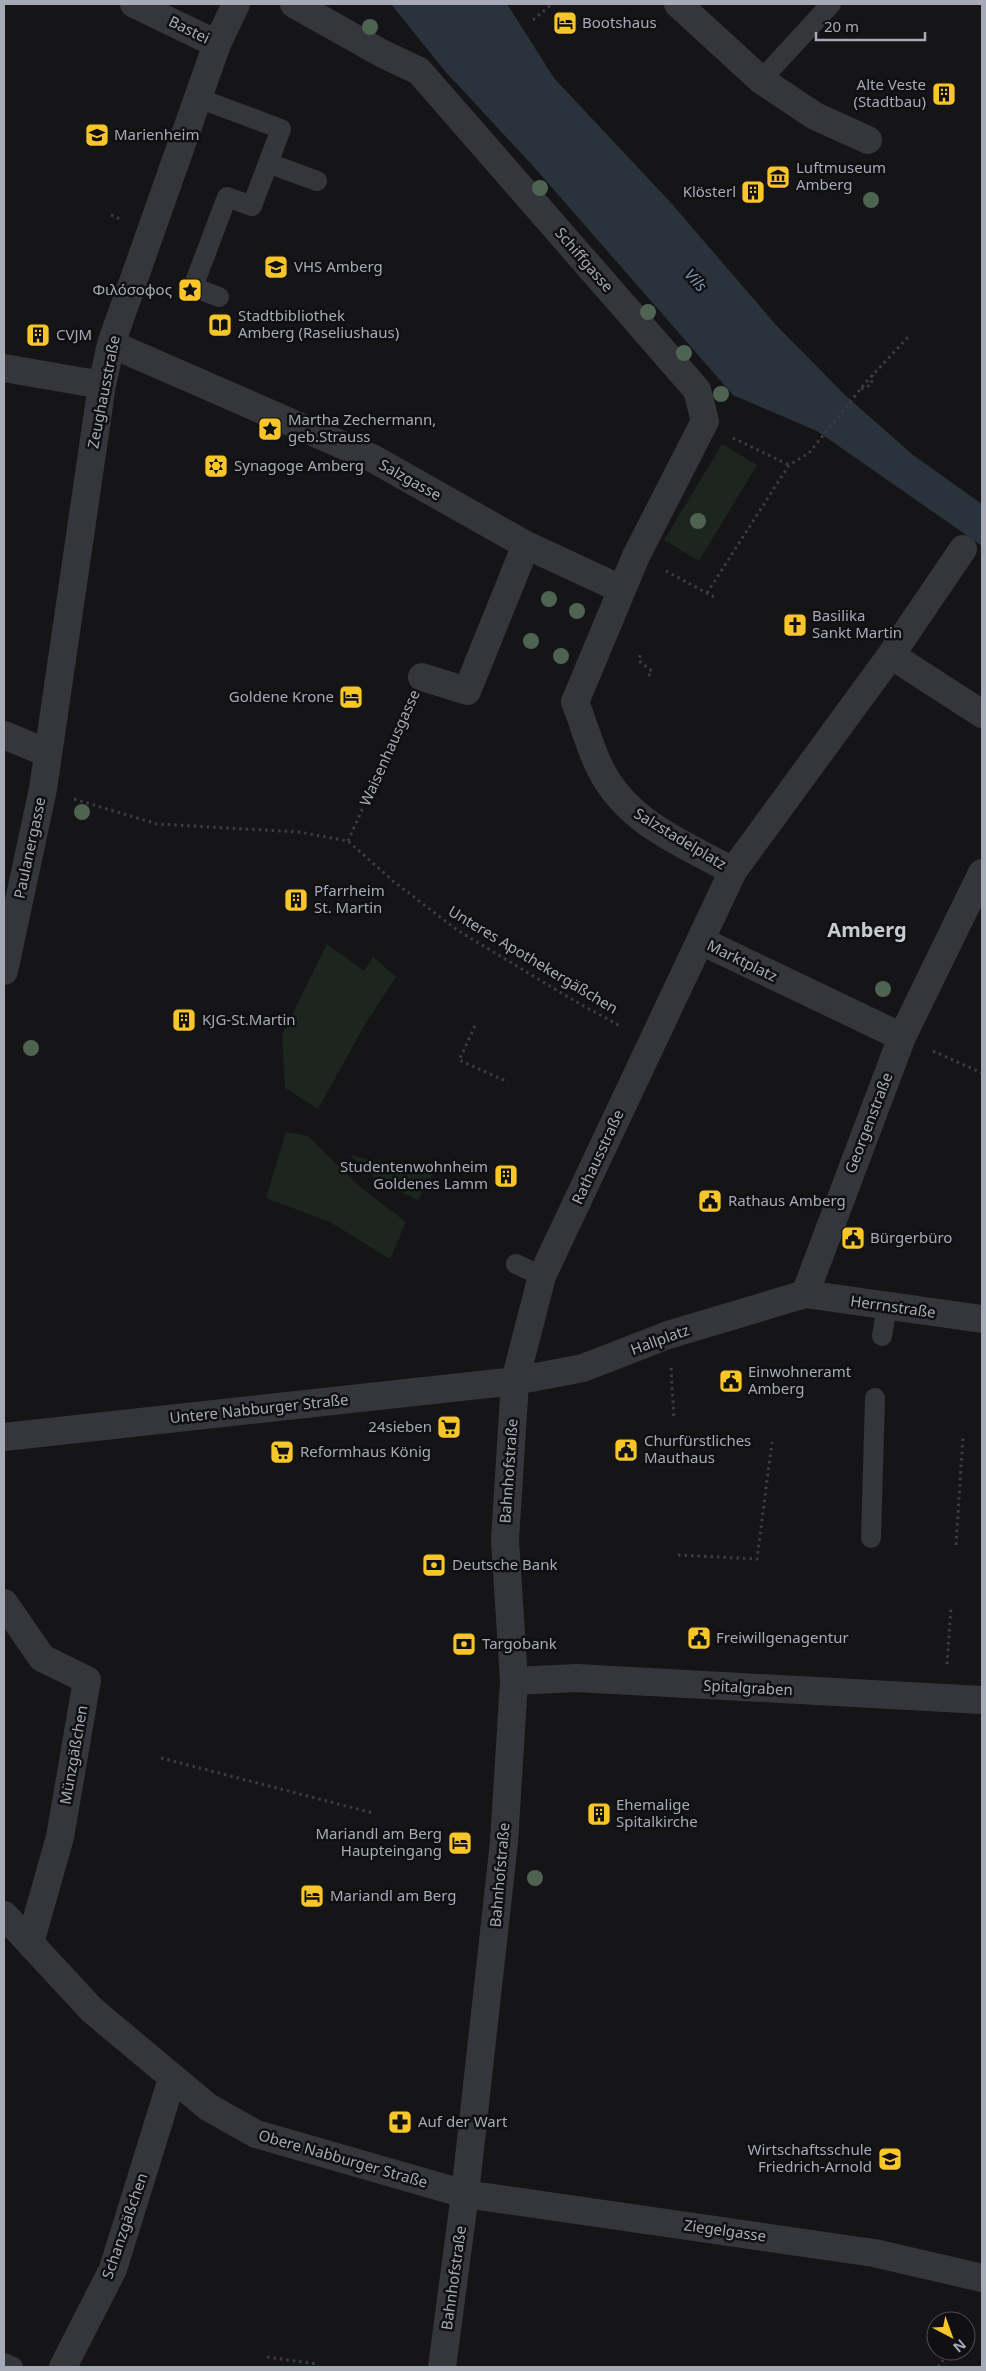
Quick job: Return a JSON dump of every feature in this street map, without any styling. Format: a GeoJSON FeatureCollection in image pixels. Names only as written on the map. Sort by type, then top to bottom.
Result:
{"type":"FeatureCollection","features":[{"type":"Feature","properties":{"kind":"street","name":"Bastei"},"geometry":{"type":"LineString","coordinates":[[134,4],[217,44]]}},
{"type":"Feature","properties":{"kind":"street"},"geometry":{"type":"LineString","coordinates":[[217,44],[236,4]]}},
{"type":"Feature","properties":{"kind":"street","name":"Schiffgasse"},"geometry":{"type":"LineString","coordinates":[[294,4],[383,54],[419,71],[697,390],[705,421],[621,589]]}},
{"type":"Feature","properties":{"kind":"street"},"geometry":{"type":"LineString","coordinates":[[678,4],[761,80],[814,116],[868,140]]}},
{"type":"Feature","properties":{"kind":"street","name":"Zeughausstraße"},"geometry":{"type":"LineString","coordinates":[[47,753],[102,385],[111,344],[217,44]]}},
{"type":"Feature","properties":{"kind":"street","name":"Salzgasse"},"geometry":{"type":"LineString","coordinates":[[111,344],[372,458],[526,545],[621,589]]}},
{"type":"Feature","properties":{"kind":"street"},"geometry":{"type":"LineString","coordinates":[[4,368],[102,385]]}},
{"type":"Feature","properties":{"kind":"street","name":"Waisenhausgasse"},"geometry":{"type":"LineString","coordinates":[[422,677],[468,691],[526,545]]}},
{"type":"Feature","properties":{"kind":"street","name":"Marktplatz"},"geometry":{"type":"LineString","coordinates":[[902,1037],[701,941],[733,871],[891,655],[963,549]]}},
{"type":"Feature","properties":{"kind":"street","name":"Salzstadelplatz"},"geometry":{"type":"LineString","coordinates":[[621,589],[575,702],[601,770],[626,807],[650,825],[733,871]]}},
{"type":"Feature","properties":{"kind":"street"},"geometry":{"type":"LineString","coordinates":[[891,655],[982,714]]}},
{"type":"Feature","properties":{"kind":"street"},"geometry":{"type":"LineString","coordinates":[[4,735],[47,753]]}},
{"type":"Feature","properties":{"kind":"street","name":"Paulanergasse"},"geometry":{"type":"LineString","coordinates":[[4,972],[43,789],[47,753]]}},
{"type":"Feature","properties":{"kind":"street"},"geometry":{"type":"LineString","coordinates":[[902,1037],[982,873]]}},
{"type":"Feature","properties":{"kind":"street","name":"Rathausstraße"},"geometry":{"type":"LineString","coordinates":[[515,1381],[542,1276],[651,1042],[701,941]]}},
{"type":"Feature","properties":{"kind":"street","name":"Georgenstraße"},"geometry":{"type":"LineString","coordinates":[[805,1294],[902,1037]]}},
{"type":"Feature","properties":{"kind":"street","name":"Herrnstraße"},"geometry":{"type":"LineString","coordinates":[[805,1294],[982,1318]]}},
{"type":"Feature","properties":{"kind":"street","name":"Hallplatz"},"geometry":{"type":"LineString","coordinates":[[515,1381],[583,1368],[668,1335],[805,1294]]}},
{"type":"Feature","properties":{"kind":"street","name":"Untere Nabburger Straße"},"geometry":{"type":"LineString","coordinates":[[4,1437],[515,1381]]}},
{"type":"Feature","properties":{"kind":"street","name":"Bahnhofstraße"},"geometry":{"type":"LineString","coordinates":[[442,2367],[465,2194],[504,1842],[514,1681],[505,1540],[515,1381]]}},
{"type":"Feature","properties":{"kind":"street","name":"Münzgäßchen"},"geometry":{"type":"LineString","coordinates":[[4,1603],[42,1658],[87,1680],[60,1837],[30,1943]]}},
{"type":"Feature","properties":{"kind":"street","name":"Spitalgraben"},"geometry":{"type":"LineString","coordinates":[[514,1681],[577,1678],[982,1700]]}},
{"type":"Feature","properties":{"kind":"street","name":"Obere Nabburger Straße"},"geometry":{"type":"LineString","coordinates":[[4,1915],[92,2010],[172,2079],[208,2107],[256,2134],[465,2194]]}},
{"type":"Feature","properties":{"kind":"street","name":"Schanzgäßchen"},"geometry":{"type":"LineString","coordinates":[[63,2367],[113,2269],[172,2079]]}},
{"type":"Feature","properties":{"kind":"street","name":"Ziegelgasse"},"geometry":{"type":"LineString","coordinates":[[465,2194],[874,2252],[982,2278]]}},
{"type":"Feature","properties":{"kind":"lane"},"geometry":{"type":"LineString","coordinates":[[761,80],[831,4]]}},
{"type":"Feature","properties":{"kind":"lane"},"geometry":{"type":"LineString","coordinates":[[198,98],[281,129],[252,206],[227,197],[193,287],[219,297]]}},
{"type":"Feature","properties":{"kind":"lane"},"geometry":{"type":"LineString","coordinates":[[268,163],[317,181]]}},
{"type":"Feature","properties":{"kind":"lane"},"geometry":{"type":"LineString","coordinates":[[516,1264],[542,1276]]}},
{"type":"Feature","properties":{"kind":"lane"},"geometry":{"type":"LineString","coordinates":[[882,1336],[887,1306]]}},
{"type":"Feature","properties":{"kind":"lane"},"geometry":{"type":"LineString","coordinates":[[871,1538],[875,1398]]}},
{"type":"Feature","properties":{"kind":"lane"},"geometry":{"type":"LineString","coordinates":[[4,2363],[13,2367]]}},
{"type":"Feature","properties":{"kind":"path"},"geometry":{"type":"LineString","coordinates":[[533,20],[552,4]]}},
{"type":"Feature","properties":{"kind":"path"},"geometry":{"type":"LineString","coordinates":[[707,593],[789,465],[814,448],[873,374],[910,336]]}},
{"type":"Feature","properties":{"kind":"path"},"geometry":{"type":"LineString","coordinates":[[860,390],[871,385],[873,374]]}},
{"type":"Feature","properties":{"kind":"path"},"geometry":{"type":"LineString","coordinates":[[744,444],[789,465]]}},
{"type":"Feature","properties":{"kind":"path"},"geometry":{"type":"LineString","coordinates":[[674,576],[716,598]]}},
{"type":"Feature","properties":{"kind":"path"},"geometry":{"type":"LineString","coordinates":[[640,655],[639,661],[652,671],[647,678]]}},
{"type":"Feature","properties":{"kind":"path","name":"Waisenhausgasse"},"geometry":{"type":"LineString","coordinates":[[348,841],[422,677]]}},
{"type":"Feature","properties":{"kind":"path"},"geometry":{"type":"LineString","coordinates":[[43,789],[157,824],[299,832],[348,841]]}},
{"type":"Feature","properties":{"kind":"path","name":"Unteres Apothekergäßchen"},"geometry":{"type":"LineString","coordinates":[[348,841],[393,881],[457,930],[580,1004],[651,1042]]}},
{"type":"Feature","properties":{"kind":"path"},"geometry":{"type":"LineString","coordinates":[[475,1026],[459,1060],[508,1082]]}},
{"type":"Feature","properties":{"kind":"path"},"geometry":{"type":"LineString","coordinates":[[902,1037],[982,1074]]}},
{"type":"Feature","properties":{"kind":"path"},"geometry":{"type":"LineString","coordinates":[[668,1335],[674,1419]]}},
{"type":"Feature","properties":{"kind":"path"},"geometry":{"type":"LineString","coordinates":[[956,1545],[963,1436]]}},
{"type":"Feature","properties":{"kind":"path"},"geometry":{"type":"LineString","coordinates":[[678,1555],[757,1559],[772,1442]]}},
{"type":"Feature","properties":{"kind":"path"},"geometry":{"type":"LineString","coordinates":[[944,1698],[951,1608]]}},
{"type":"Feature","properties":{"kind":"path"},"geometry":{"type":"LineString","coordinates":[[161,1758],[373,1813]]}},
{"type":"Feature","properties":{"kind":"path"},"geometry":{"type":"LineString","coordinates":[[267,2357],[317,2364]]}},
{"type":"Feature","properties":{"kind":"shaded area"},"geometry":{"type":"Polygon","coordinates":[[[722,444],[757,465],[699,561],[664,540],[722,444]]]}},
{"type":"Feature","properties":{"kind":"shaded area"},"geometry":{"type":"Polygon","coordinates":[[[327,944],[364,971],[373,957],[396,977],[364,1026],[318,1109],[285,1088],[282,1035],[327,944]]]}},
{"type":"Feature","properties":{"kind":"shaded area"},"geometry":{"type":"Polygon","coordinates":[[[286,1132],[308,1136],[361,1188],[406,1222],[390,1259],[330,1222],[266,1198],[286,1132]]]}},
{"type":"Feature","properties":{"kind":"shaded area"},"geometry":{"type":"Polygon","coordinates":[[[350,1155],[433,1174],[418,1200],[381,1181],[365,1170],[350,1155]]]}},
{"type":"Feature","properties":{"kind":"water","name":"Vils"},"geometry":{"type":"Polygon","coordinates":[[[391,4],[507,4],[554,78],[672,204],[776,325],[846,396],[913,455],[982,504],[982,546],[817,431],[733,395],[534,167],[444,70],[391,4]]]}},
{"type":"Feature","properties":{"kind":"place","name":"Bootshaus"},"geometry":{"type":"Point","coordinates":[565,23]}},
{"type":"Feature","properties":{"kind":"place","name":"Alte Veste (Stadtbau)"},"geometry":{"type":"Point","coordinates":[944,94]}},
{"type":"Feature","properties":{"kind":"place","name":"Marienheim"},"geometry":{"type":"Point","coordinates":[97,135]}},
{"type":"Feature","properties":{"kind":"place","name":"Luftmuseum Amberg"},"geometry":{"type":"Point","coordinates":[778,177]}},
{"type":"Feature","properties":{"kind":"place","name":"Klösterl"},"geometry":{"type":"Point","coordinates":[753,192]}},
{"type":"Feature","properties":{"kind":"place","name":"VHS Amberg"},"geometry":{"type":"Point","coordinates":[276,267]}},
{"type":"Feature","properties":{"kind":"place","name":"Φιλόσοφος"},"geometry":{"type":"Point","coordinates":[190,290]}},
{"type":"Feature","properties":{"kind":"place","name":"Stadtbibliothek Amberg (Raseliushaus)"},"geometry":{"type":"Point","coordinates":[220,325]}},
{"type":"Feature","properties":{"kind":"place","name":"CVJM"},"geometry":{"type":"Point","coordinates":[38,335]}},
{"type":"Feature","properties":{"kind":"place","name":"Martha Zechermann, geb.Strauss"},"geometry":{"type":"Point","coordinates":[270,429]}},
{"type":"Feature","properties":{"kind":"place","name":"Synagoge Amberg"},"geometry":{"type":"Point","coordinates":[216,466]}},
{"type":"Feature","properties":{"kind":"place","name":"Basilika Sankt Martin"},"geometry":{"type":"Point","coordinates":[795,625]}},
{"type":"Feature","properties":{"kind":"place","name":"Goldene Krone"},"geometry":{"type":"Point","coordinates":[351,697]}},
{"type":"Feature","properties":{"kind":"place","name":"Pfarrheim St. Martin"},"geometry":{"type":"Point","coordinates":[296,900]}},
{"type":"Feature","properties":{"kind":"place","name":"KJG-St.Martin"},"geometry":{"type":"Point","coordinates":[184,1020]}},
{"type":"Feature","properties":{"kind":"place","name":"Studentenwohnheim Goldenes Lamm"},"geometry":{"type":"Point","coordinates":[506,1176]}},
{"type":"Feature","properties":{"kind":"place","name":"Rathaus Amberg"},"geometry":{"type":"Point","coordinates":[710,1201]}},
{"type":"Feature","properties":{"kind":"place","name":"Bürgerbüro"},"geometry":{"type":"Point","coordinates":[853,1238]}},
{"type":"Feature","properties":{"kind":"place","name":"Einwohneramt Amberg"},"geometry":{"type":"Point","coordinates":[731,1381]}},
{"type":"Feature","properties":{"kind":"place","name":"24sieben"},"geometry":{"type":"Point","coordinates":[449,1427]}},
{"type":"Feature","properties":{"kind":"place","name":"Churfürstliches Mauthaus"},"geometry":{"type":"Point","coordinates":[626,1450]}},
{"type":"Feature","properties":{"kind":"place","name":"Reformhaus König"},"geometry":{"type":"Point","coordinates":[282,1452]}},
{"type":"Feature","properties":{"kind":"place","name":"Deutsche Bank"},"geometry":{"type":"Point","coordinates":[434,1565]}},
{"type":"Feature","properties":{"kind":"place","name":"Freiwillgenagentur"},"geometry":{"type":"Point","coordinates":[699,1638]}},
{"type":"Feature","properties":{"kind":"place","name":"Targobank"},"geometry":{"type":"Point","coordinates":[464,1644]}},
{"type":"Feature","properties":{"kind":"place","name":"Ehemalige Spitalkirche"},"geometry":{"type":"Point","coordinates":[599,1814]}},
{"type":"Feature","properties":{"kind":"place","name":"Mariandl am Berg Haupteingang"},"geometry":{"type":"Point","coordinates":[460,1843]}},
{"type":"Feature","properties":{"kind":"place","name":"Mariandl am Berg"},"geometry":{"type":"Point","coordinates":[312,1896]}},
{"type":"Feature","properties":{"kind":"place","name":"Auf der Wart"},"geometry":{"type":"Point","coordinates":[400,2122]}},
{"type":"Feature","properties":{"kind":"place","name":"Wirtschaftsschule Friedrich-Arnold"},"geometry":{"type":"Point","coordinates":[890,2159]}},
{"type":"Feature","properties":{"kind":"district","name":"Amberg"},"geometry":{"type":"Point","coordinates":[867,930]}}]}
